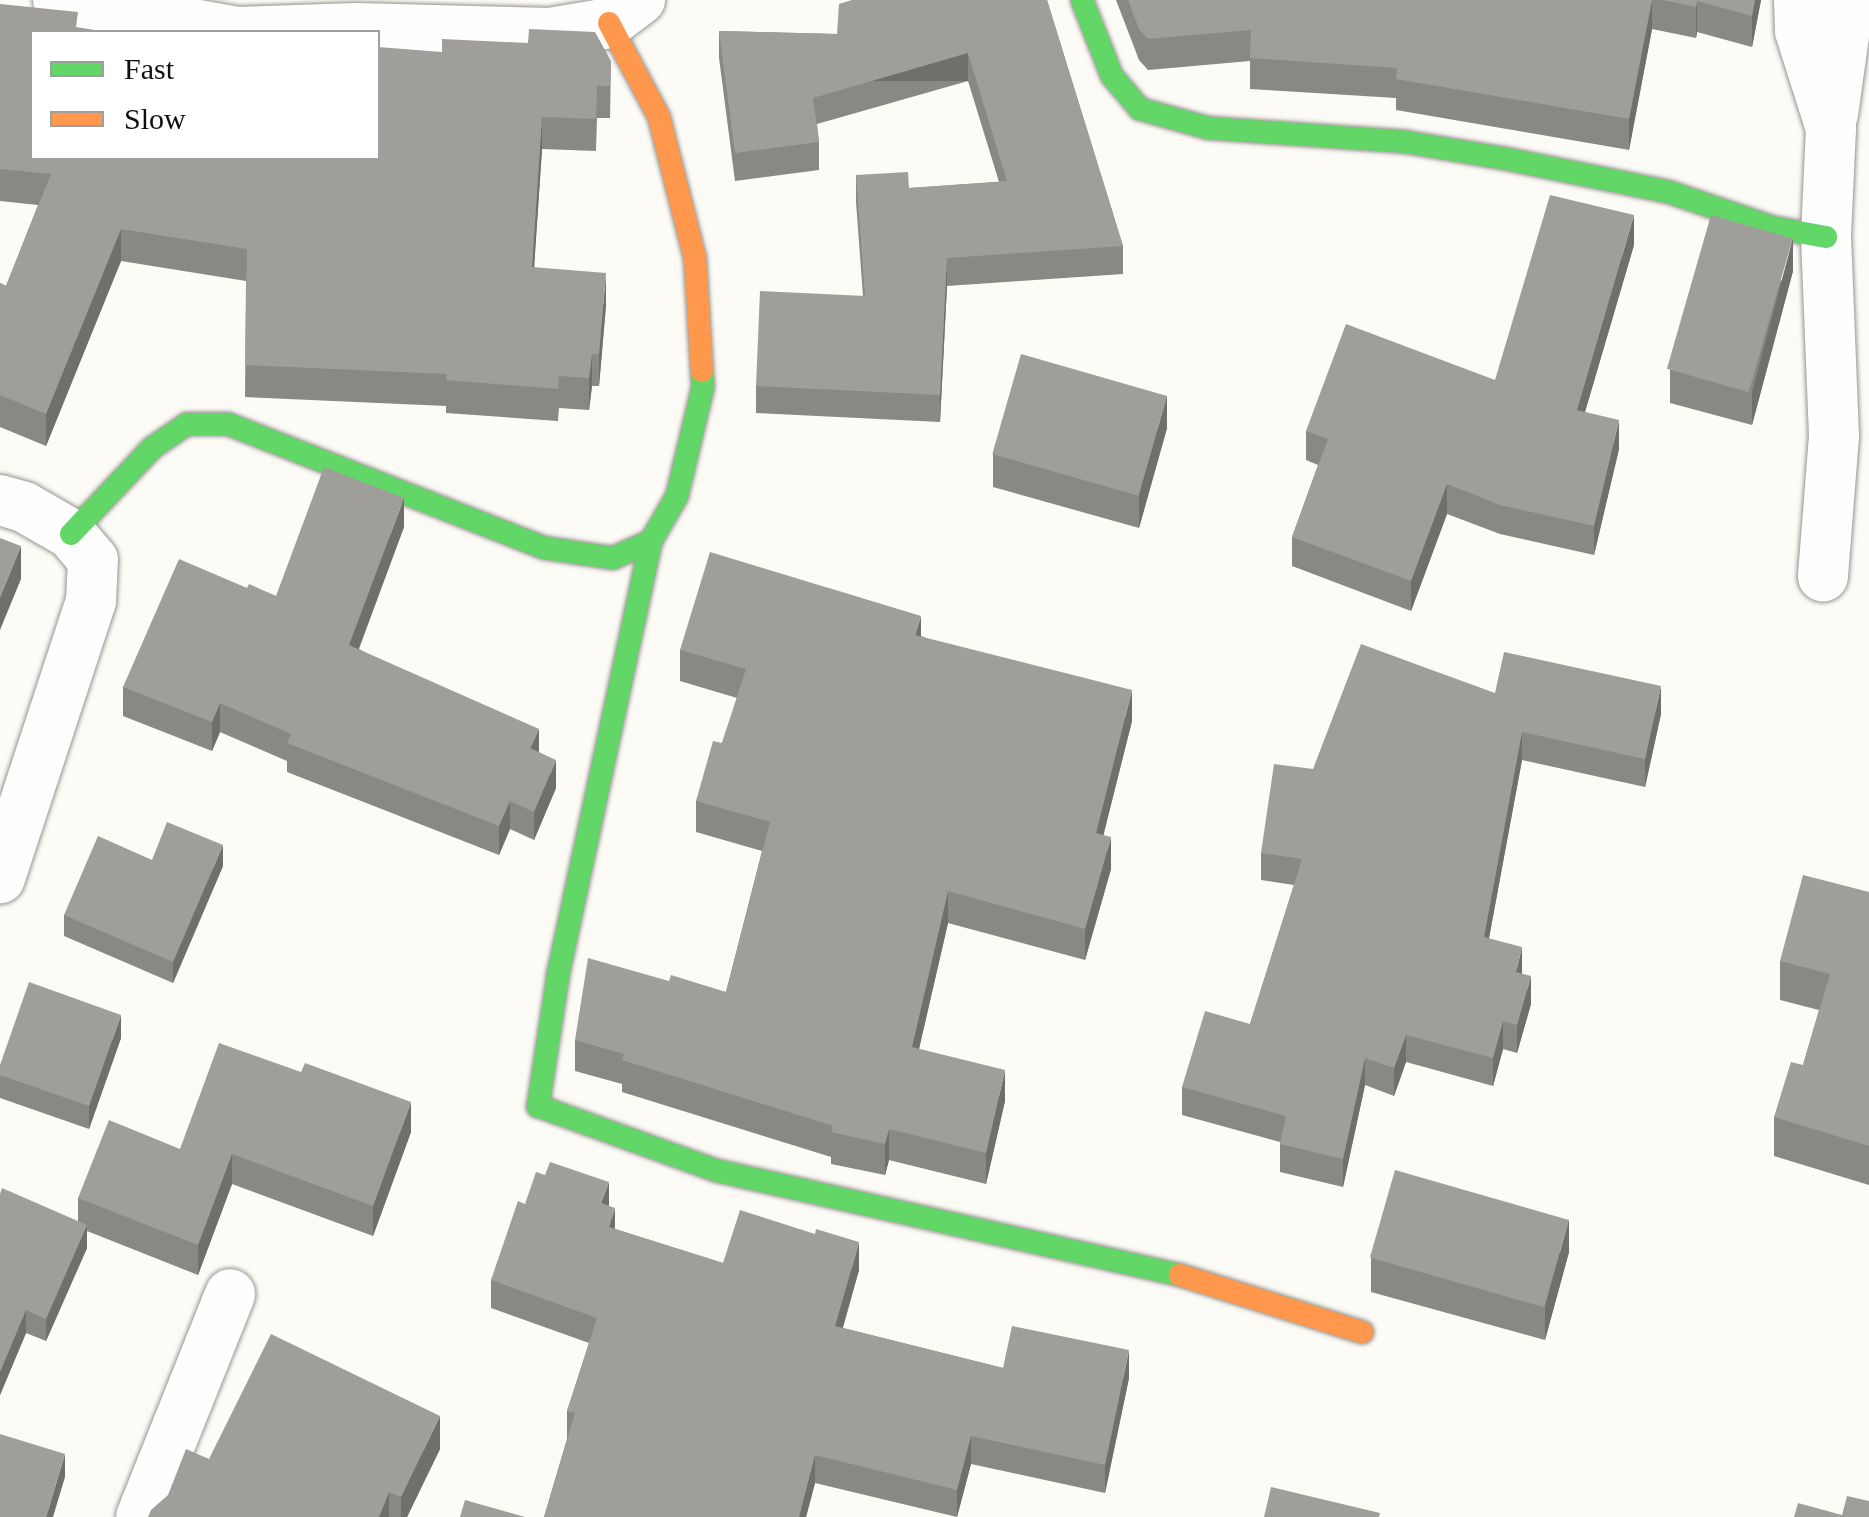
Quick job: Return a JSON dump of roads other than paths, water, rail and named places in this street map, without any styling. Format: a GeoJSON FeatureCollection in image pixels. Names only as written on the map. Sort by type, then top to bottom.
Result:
{"type":"FeatureCollection","features":[{"type":"Feature","properties":{"kind":"street"},"geometry":{"type":"LineString","coordinates":[[58,0],[226,30]]}},
{"type":"Feature","properties":{"kind":"street"},"geometry":{"type":"LineString","coordinates":[[1082,0],[1112,76],[1140,109],[1208,128],[1406,142],[1502,158],[1669,192],[1771,227],[1826,238]]}},
{"type":"Feature","properties":{"kind":"street"},"geometry":{"type":"LineString","coordinates":[[1799,0],[1800,31],[1831,129]]}},
{"type":"Feature","properties":{"kind":"street"},"geometry":{"type":"LineString","coordinates":[[1823,576],[1834,436],[1826,238],[1831,129],[1849,0]]}},
{"type":"Feature","properties":{"kind":"street"},"geometry":{"type":"LineString","coordinates":[[296,30],[550,32],[625,11],[659,116],[694,258],[703,387],[677,496],[651,541],[558,976],[538,1106],[718,1171],[1149,1265],[1362,1332]]}},
{"type":"Feature","properties":{"kind":"street"},"geometry":{"type":"LineString","coordinates":[[70,534],[152,448],[187,424],[214,424],[260,434],[544,548],[613,558],[651,541]]}},
{"type":"Feature","properties":{"kind":"street"},"geometry":{"type":"LineString","coordinates":[[0,500],[24,507],[70,534],[92,560],[90,601],[0,878]]}},
{"type":"Feature","properties":{"kind":"street"},"geometry":{"type":"LineString","coordinates":[[140,1517],[230,1294]]}}]}
